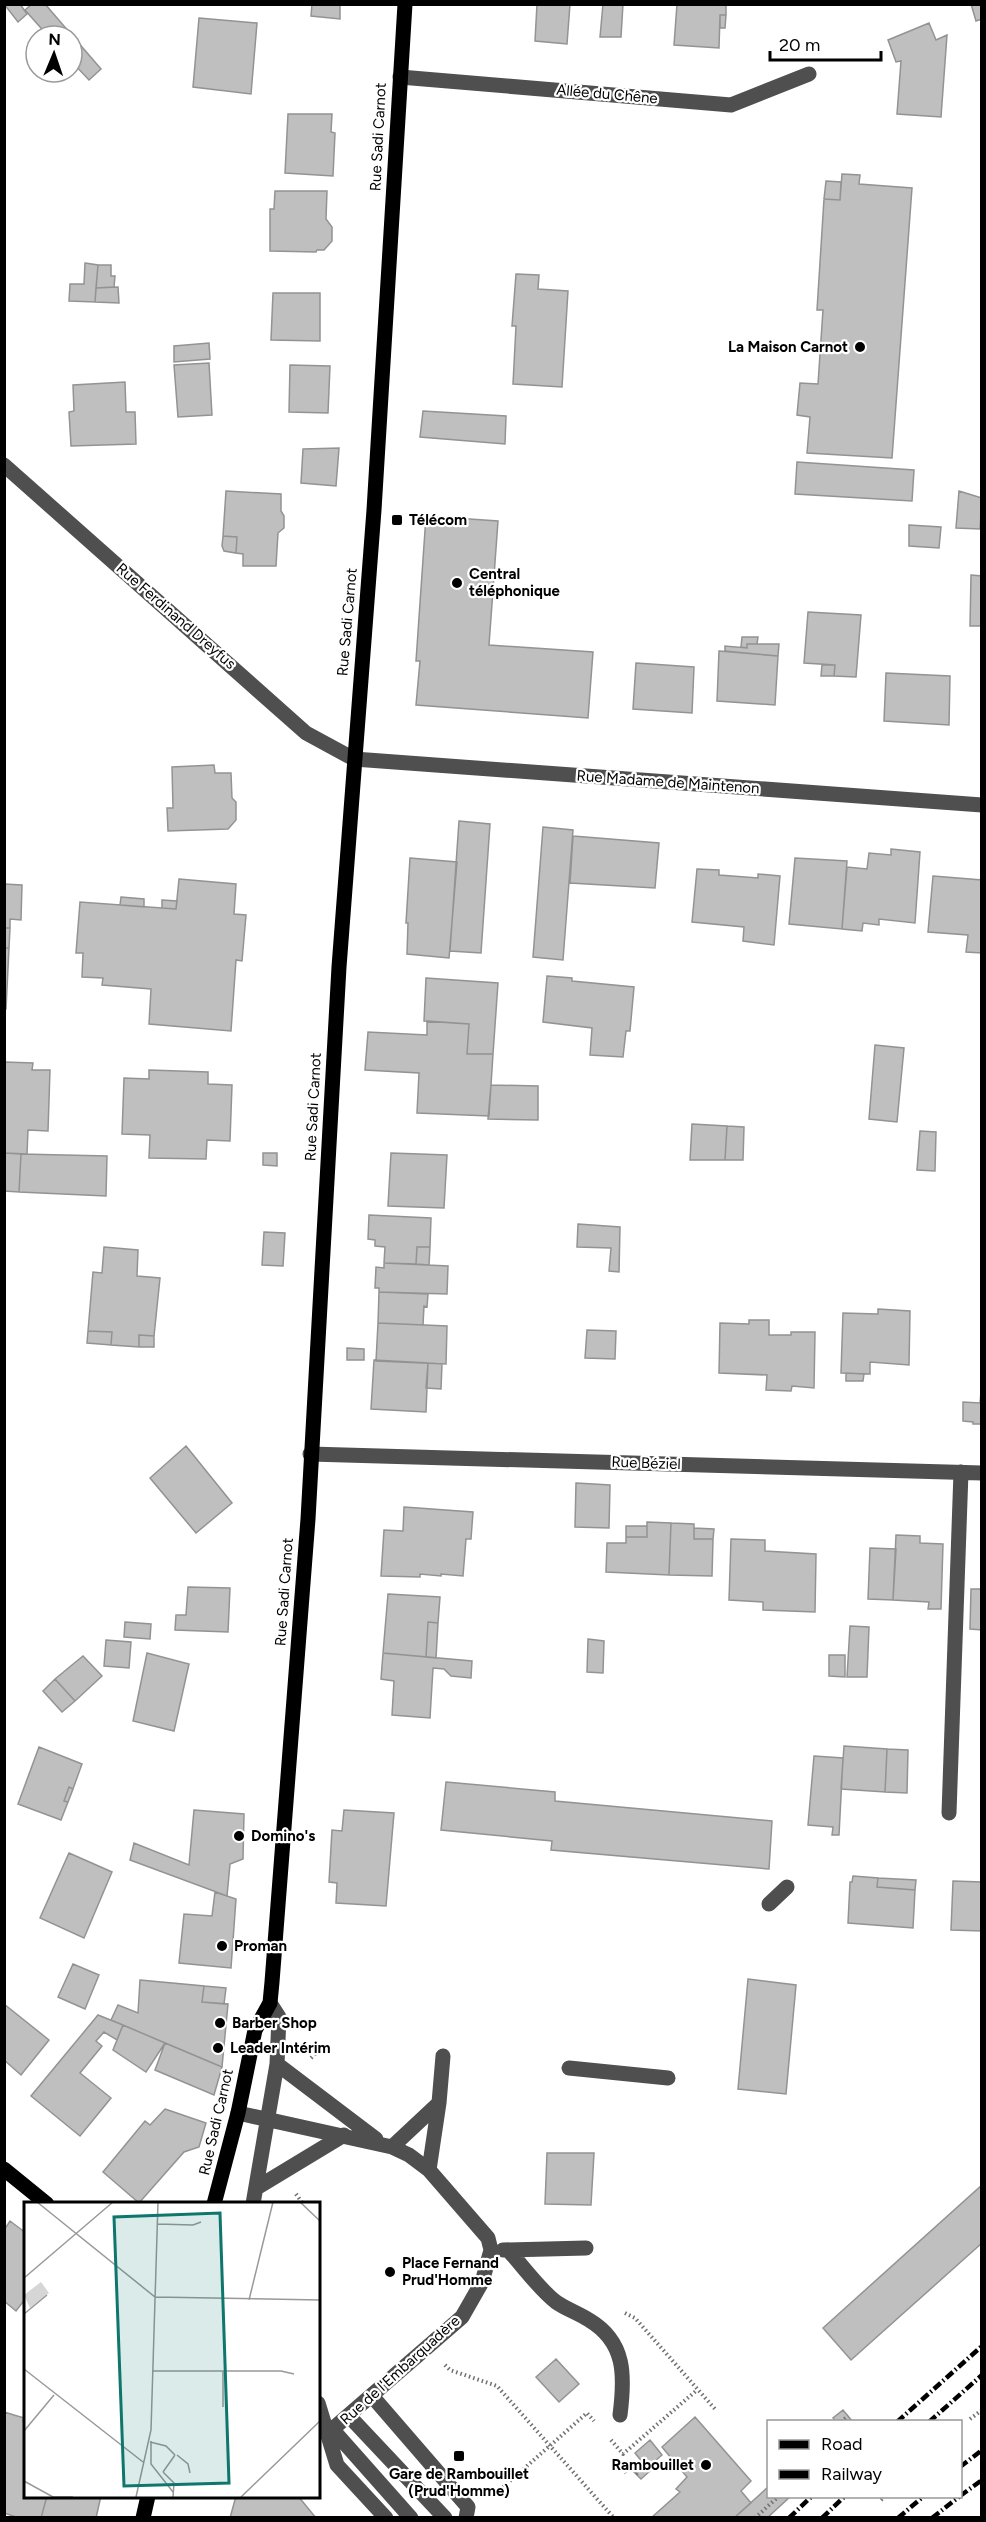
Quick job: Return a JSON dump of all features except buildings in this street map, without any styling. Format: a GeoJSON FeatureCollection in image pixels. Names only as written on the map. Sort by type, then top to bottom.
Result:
{"type":"FeatureCollection","features":[{"type":"Feature","properties":{"kind":"main road","name":"Rue Sadi Carnot"},"geometry":{"type":"LineString","coordinates":[[215,2202],[238,2113],[255,2030],[270,2003],[308,1519],[310,1454],[354,759],[374,510],[405,4]]}},
{"type":"Feature","properties":{"kind":"main road"},"geometry":{"type":"LineString","coordinates":[[4,2169],[45,2202]]}},
{"type":"Feature","properties":{"kind":"main road"},"geometry":{"type":"LineString","coordinates":[[142,2517],[147,2498]]}},
{"type":"Feature","properties":{"kind":"street","name":"Allée du Chêne"},"geometry":{"type":"LineString","coordinates":[[400,77],[731,105],[809,74]]}},
{"type":"Feature","properties":{"kind":"street","name":"Rue Ferdinand Dreyfus"},"geometry":{"type":"LineString","coordinates":[[4,465],[306,733],[354,759]]}},
{"type":"Feature","properties":{"kind":"street","name":"Rue Madame de Maintenon"},"geometry":{"type":"LineString","coordinates":[[354,759],[981,804]]}},
{"type":"Feature","properties":{"kind":"street","name":"Rue Béziel"},"geometry":{"type":"LineString","coordinates":[[310,1454],[981,1473]]}},
{"type":"Feature","properties":{"kind":"street"},"geometry":{"type":"LineString","coordinates":[[949,1813],[961,1472]]}},
{"type":"Feature","properties":{"kind":"street"},"geometry":{"type":"LineString","coordinates":[[769,1904],[787,1887]]}},
{"type":"Feature","properties":{"kind":"street"},"geometry":{"type":"LineString","coordinates":[[254,2202],[258,2187],[277,2064],[279,2017],[270,2003]]}},
{"type":"Feature","properties":{"kind":"street"},"geometry":{"type":"LineString","coordinates":[[429,2170],[443,2056]]}},
{"type":"Feature","properties":{"kind":"street"},"geometry":{"type":"LineString","coordinates":[[277,2064],[386,2145]]}},
{"type":"Feature","properties":{"kind":"street"},"geometry":{"type":"LineString","coordinates":[[569,2068],[668,2078]]}},
{"type":"Feature","properties":{"kind":"street"},"geometry":{"type":"LineString","coordinates":[[386,2145],[439,2103]]}},
{"type":"Feature","properties":{"kind":"street"},"geometry":{"type":"LineString","coordinates":[[238,2113],[386,2145],[409,2155],[429,2170],[488,2238],[491,2250],[586,2248]]}},
{"type":"Feature","properties":{"kind":"street"},"geometry":{"type":"LineString","coordinates":[[258,2187],[344,2135]]}},
{"type":"Feature","properties":{"kind":"street","name":"Rue de l'Embarquadère"},"geometry":{"type":"LineString","coordinates":[[330,2432],[462,2317],[482,2282],[491,2250]]}},
{"type":"Feature","properties":{"kind":"street"},"geometry":{"type":"LineString","coordinates":[[508,2250],[555,2301],[590,2320],[606,2334],[622,2363],[623,2388],[620,2415]]}},
{"type":"Feature","properties":{"kind":"street"},"geometry":{"type":"LineString","coordinates":[[372,2396],[468,2506],[466,2517]]}},
{"type":"Feature","properties":{"kind":"street"},"geometry":{"type":"LineString","coordinates":[[320,2408],[330,2432],[338,2465],[386,2517]]}},
{"type":"Feature","properties":{"kind":"street"},"geometry":{"type":"LineString","coordinates":[[349,2416],[445,2517]]}},
{"type":"Feature","properties":{"kind":"street"},"geometry":{"type":"LineString","coordinates":[[330,2432],[411,2517]]}},
{"type":"Feature","properties":{"kind":"path"},"geometry":{"type":"LineString","coordinates":[[306,2062],[324,2045]]}},
{"type":"Feature","properties":{"kind":"path"},"geometry":{"type":"LineString","coordinates":[[439,2357],[450,2370],[497,2386],[612,2517]]}},
{"type":"Feature","properties":{"kind":"path"},"geometry":{"type":"LineString","coordinates":[[609,2437],[624,2454],[698,2390]]}},
{"type":"Feature","properties":{"kind":"path"},"geometry":{"type":"LineString","coordinates":[[970,2419],[981,2409]]}},
{"type":"Feature","properties":{"kind":"path"},"geometry":{"type":"LineString","coordinates":[[487,2502],[587,2413],[602,2429]]}},
{"type":"Feature","properties":{"kind":"path"},"geometry":{"type":"LineString","coordinates":[[842,2420],[848,2416]]}},
{"type":"Feature","properties":{"kind":"path"},"geometry":{"type":"LineString","coordinates":[[636,2474],[641,2469]]}},
{"type":"Feature","properties":{"kind":"path"},"geometry":{"type":"LineString","coordinates":[[755,2517],[777,2498]]}},
{"type":"Feature","properties":{"kind":"railway"},"geometry":{"type":"LineString","coordinates":[[899,2420],[982,2346]]}},
{"type":"Feature","properties":{"kind":"railway"},"geometry":{"type":"LineString","coordinates":[[931,2420],[982,2375]]}},
{"type":"Feature","properties":{"kind":"railway"},"geometry":{"type":"LineString","coordinates":[[962,2465],[982,2450]]}},
{"type":"Feature","properties":{"kind":"railway"},"geometry":{"type":"LineString","coordinates":[[962,2495],[982,2480]]}},
{"type":"Feature","properties":{"kind":"railway"},"geometry":{"type":"LineString","coordinates":[[789,2518],[810,2498]]}},
{"type":"Feature","properties":{"kind":"railway"},"geometry":{"type":"LineString","coordinates":[[822,2518],[843,2498]]}},
{"type":"Feature","properties":{"kind":"railway"},"geometry":{"type":"LineString","coordinates":[[898,2518],[922,2498]]}},
{"type":"Feature","properties":{"kind":"railway"},"geometry":{"type":"LineString","coordinates":[[932,2518],[957,2498]]}},
{"type":"Feature","properties":{"kind":"place","name":"La Maison Carnot"},"geometry":{"type":"Point","coordinates":[860,347]}},
{"type":"Feature","properties":{"kind":"place","name":"Télécom"},"geometry":{"type":"Point","coordinates":[397,520]}},
{"type":"Feature","properties":{"kind":"place","name":"Central téléphonique"},"geometry":{"type":"Point","coordinates":[457,583]}},
{"type":"Feature","properties":{"kind":"place","name":"Domino's"},"geometry":{"type":"Point","coordinates":[239,1836]}},
{"type":"Feature","properties":{"kind":"place","name":"Proman"},"geometry":{"type":"Point","coordinates":[222,1946]}},
{"type":"Feature","properties":{"kind":"place","name":"Barber Shop"},"geometry":{"type":"Point","coordinates":[220,2023]}},
{"type":"Feature","properties":{"kind":"place","name":"Leader Intérim"},"geometry":{"type":"Point","coordinates":[218,2048]}},
{"type":"Feature","properties":{"kind":"place","name":"Place Fernand Prud'Homme"},"geometry":{"type":"Point","coordinates":[390,2272]}},
{"type":"Feature","properties":{"kind":"place","name":"Gare de Rambouillet (Prud'Homme)"},"geometry":{"type":"Point","coordinates":[459,2456]}},
{"type":"Feature","properties":{"kind":"place","name":"Rambouillet"},"geometry":{"type":"Point","coordinates":[706,2465]}}]}
